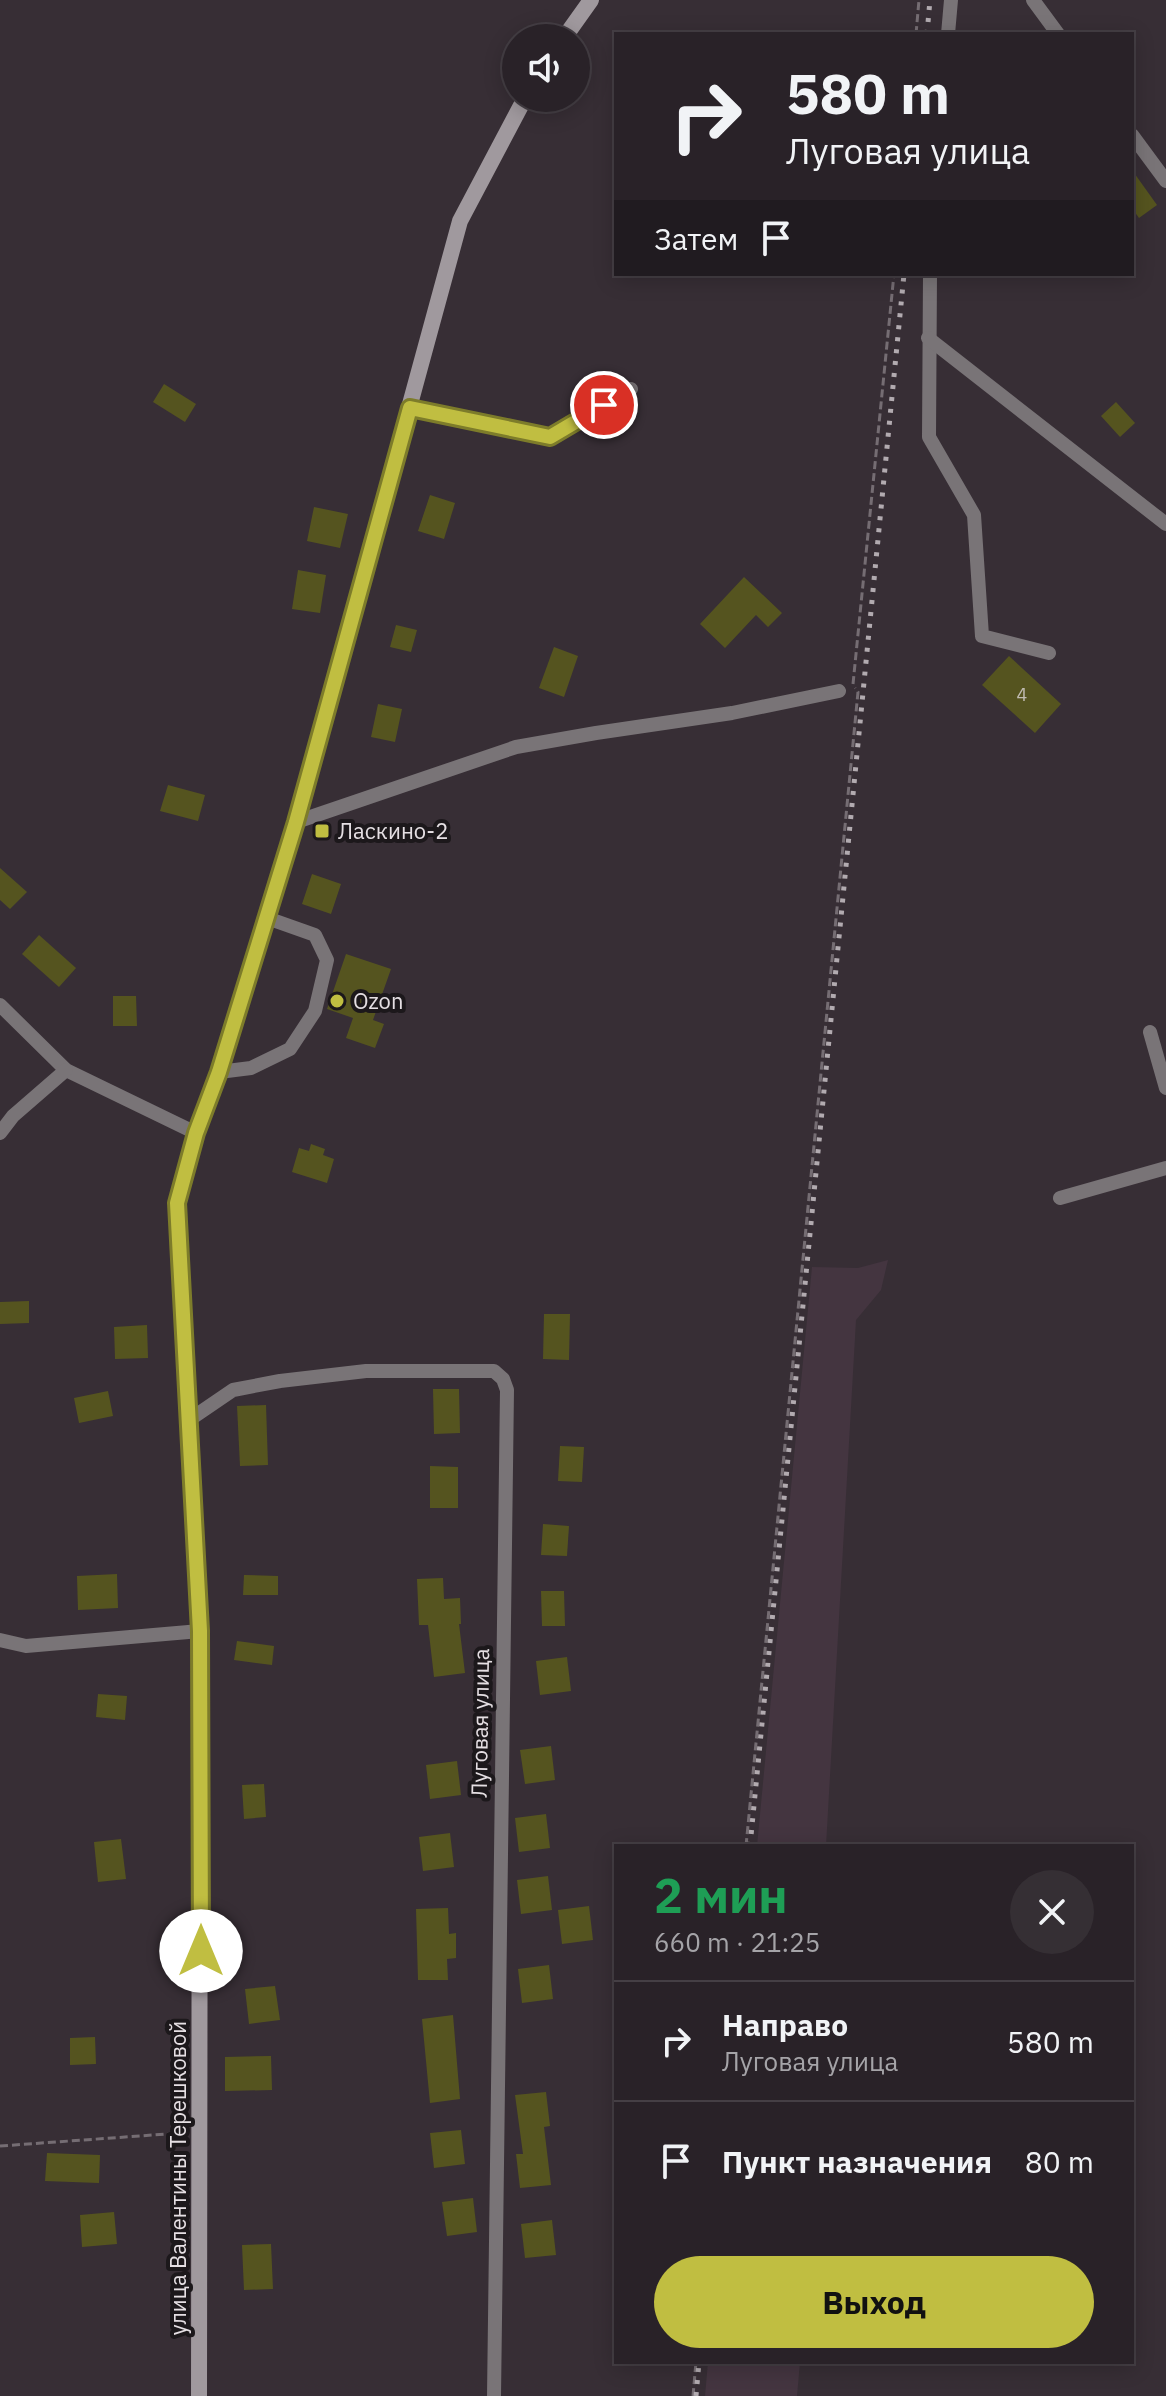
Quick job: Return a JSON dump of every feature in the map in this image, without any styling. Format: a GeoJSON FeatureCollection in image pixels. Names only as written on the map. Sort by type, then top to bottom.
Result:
{"type":"FeatureCollection","features":[{"type":"Feature","properties":{"kind":"street"},"geometry":{"type":"LineString","coordinates":[[574,24],[591,0]]}},
{"type":"Feature","properties":{"kind":"street"},"geometry":{"type":"LineString","coordinates":[[948,32],[951,0]]}},
{"type":"Feature","properties":{"kind":"street"},"geometry":{"type":"LineString","coordinates":[[1033,0],[1057,32]]}},
{"type":"Feature","properties":{"kind":"street","name":"улица Валентины Терешковой"},"geometry":{"type":"LineString","coordinates":[[199,2396],[200,1631],[177,1203],[196,1133],[219,1072],[296,822],[460,221],[518,112]]}},
{"type":"Feature","properties":{"kind":"street"},"geometry":{"type":"LineString","coordinates":[[1134,138],[1166,181]]}},
{"type":"Feature","properties":{"kind":"street"},"geometry":{"type":"LineString","coordinates":[[930,276],[929,437],[974,515],[982,636],[1049,653]]}},
{"type":"Feature","properties":{"kind":"street"},"geometry":{"type":"LineString","coordinates":[[928,338],[1166,524]]}},
{"type":"Feature","properties":{"kind":"street"},"geometry":{"type":"LineString","coordinates":[[410,408],[550,437],[631,389]]}},
{"type":"Feature","properties":{"kind":"street"},"geometry":{"type":"LineString","coordinates":[[296,822],[516,747],[732,713],[839,691]]}},
{"type":"Feature","properties":{"kind":"street"},"geometry":{"type":"LineString","coordinates":[[219,1072],[251,1068],[290,1049],[315,1011],[327,960],[315,935],[267,918]]}},
{"type":"Feature","properties":{"kind":"street"},"geometry":{"type":"LineString","coordinates":[[0,1005],[66,1070],[196,1133]]}},
{"type":"Feature","properties":{"kind":"street"},"geometry":{"type":"LineString","coordinates":[[1150,1032],[1166,1088]]}},
{"type":"Feature","properties":{"kind":"street"},"geometry":{"type":"LineString","coordinates":[[0,1133],[13,1116],[66,1070]]}},
{"type":"Feature","properties":{"kind":"street"},"geometry":{"type":"LineString","coordinates":[[1060,1198],[1166,1168]]}},
{"type":"Feature","properties":{"kind":"street","name":"Луговая улица"},"geometry":{"type":"LineString","coordinates":[[189,1420],[233,1390],[315,1375],[366,1371],[494,1371],[503,1379],[507,1390],[494,2396]]}},
{"type":"Feature","properties":{"kind":"street"},"geometry":{"type":"LineString","coordinates":[[0,1640],[26,1646],[200,1631]]}},
{"type":"Feature","properties":{"kind":"path"},"geometry":{"type":"LineString","coordinates":[[916,32],[919,0]]}},
{"type":"Feature","properties":{"kind":"path"},"geometry":{"type":"LineString","coordinates":[[839,691],[854,682],[894,276]]}},
{"type":"Feature","properties":{"kind":"path"},"geometry":{"type":"LineString","coordinates":[[746,1844],[858,692]]}},
{"type":"Feature","properties":{"kind":"path"},"geometry":{"type":"LineString","coordinates":[[0,2146],[201,2132]]}},
{"type":"Feature","properties":{"kind":"path"},"geometry":{"type":"LineString","coordinates":[[693,2396],[696,2364]]}},
{"type":"Feature","properties":{"kind":"shaded area"},"geometry":{"type":"Polygon","coordinates":[[[888,1260],[881,1290],[856,1320],[826,1844],[757,1844],[812,1267],[858,1268],[888,1260]]]}},
{"type":"Feature","properties":{"kind":"shaded area"},"geometry":{"type":"Polygon","coordinates":[[[708,2364],[800,2364],[797,2396],[705,2396],[708,2364]]]}},
{"type":"Feature","properties":{"kind":"building"},"geometry":{"type":"Polygon","coordinates":[[[1134,173],[1157,205],[1139,218],[1134,211],[1134,173]]]}},
{"type":"Feature","properties":{"kind":"building"},"geometry":{"type":"Polygon","coordinates":[[[164,384],[196,404],[185,422],[153,402],[164,384]]]}},
{"type":"Feature","properties":{"kind":"building"},"geometry":{"type":"Polygon","coordinates":[[[1116,402],[1135,423],[1120,437],[1101,416],[1116,402]]]}},
{"type":"Feature","properties":{"kind":"building"},"geometry":{"type":"Polygon","coordinates":[[[430,495],[455,503],[444,539],[418,531],[430,495]]]}},
{"type":"Feature","properties":{"kind":"building"},"geometry":{"type":"Polygon","coordinates":[[[314,507],[348,514],[340,548],[307,541],[314,507]]]}},
{"type":"Feature","properties":{"kind":"building"},"geometry":{"type":"Polygon","coordinates":[[[298,570],[326,575],[320,613],[292,609],[298,570]]]}},
{"type":"Feature","properties":{"kind":"building"},"geometry":{"type":"Polygon","coordinates":[[[744,577],[782,613],[768,627],[756,615],[725,648],[700,624],[744,577]]]}},
{"type":"Feature","properties":{"kind":"building"},"geometry":{"type":"Polygon","coordinates":[[[396,625],[417,630],[411,652],[390,647],[396,625]]]}},
{"type":"Feature","properties":{"kind":"building"},"geometry":{"type":"Polygon","coordinates":[[[554,647],[578,656],[564,697],[539,688],[554,647]]]}},
{"type":"Feature","properties":{"kind":"building"},"geometry":{"type":"Polygon","coordinates":[[[1009,656],[1061,704],[1035,733],[982,685],[1009,656]]]}},
{"type":"Feature","properties":{"kind":"building"},"geometry":{"type":"Polygon","coordinates":[[[378,704],[402,709],[395,742],[371,737],[378,704]]]}},
{"type":"Feature","properties":{"kind":"building"},"geometry":{"type":"Polygon","coordinates":[[[168,785],[205,795],[198,821],[160,811],[168,785]]]}},
{"type":"Feature","properties":{"kind":"building"},"geometry":{"type":"Polygon","coordinates":[[[0,868],[27,892],[10,909],[0,900],[0,868]]]}},
{"type":"Feature","properties":{"kind":"building"},"geometry":{"type":"Polygon","coordinates":[[[312,874],[341,884],[331,914],[302,904],[312,874]]]}},
{"type":"Feature","properties":{"kind":"building"},"geometry":{"type":"Polygon","coordinates":[[[39,935],[76,968],[59,987],[22,954],[39,935]]]}},
{"type":"Feature","properties":{"kind":"building"},"geometry":{"type":"Polygon","coordinates":[[[346,954],[391,969],[373,1020],[384,1024],[375,1048],[346,1038],[353,1018],[327,1009],[346,954]]]}},
{"type":"Feature","properties":{"kind":"building"},"geometry":{"type":"Polygon","coordinates":[[[113,996],[136,996],[137,1026],[113,1026],[113,996]]]}},
{"type":"Feature","properties":{"kind":"building"},"geometry":{"type":"Polygon","coordinates":[[[311,1144],[325,1149],[323,1155],[334,1159],[327,1183],[292,1172],[299,1148],[309,1151],[311,1144]]]}},
{"type":"Feature","properties":{"kind":"building"},"geometry":{"type":"Polygon","coordinates":[[[29,1301],[29,1323],[0,1324],[0,1302],[29,1301]]]}},
{"type":"Feature","properties":{"kind":"building"},"geometry":{"type":"Polygon","coordinates":[[[544,1314],[570,1314],[569,1360],[543,1359],[544,1314]]]}},
{"type":"Feature","properties":{"kind":"building"},"geometry":{"type":"Polygon","coordinates":[[[147,1325],[148,1358],[115,1359],[114,1327],[147,1325]]]}},
{"type":"Feature","properties":{"kind":"building"},"geometry":{"type":"Polygon","coordinates":[[[433,1389],[459,1389],[460,1433],[434,1434],[433,1389]]]}},
{"type":"Feature","properties":{"kind":"building"},"geometry":{"type":"Polygon","coordinates":[[[108,1391],[113,1416],[79,1423],[74,1398],[108,1391]]]}},
{"type":"Feature","properties":{"kind":"building"},"geometry":{"type":"Polygon","coordinates":[[[266,1405],[268,1465],[240,1466],[237,1406],[266,1405]]]}},
{"type":"Feature","properties":{"kind":"building"},"geometry":{"type":"Polygon","coordinates":[[[560,1446],[584,1447],[582,1482],[558,1481],[560,1446]]]}},
{"type":"Feature","properties":{"kind":"building"},"geometry":{"type":"Polygon","coordinates":[[[430,1466],[458,1467],[458,1508],[430,1508],[430,1466]]]}},
{"type":"Feature","properties":{"kind":"building"},"geometry":{"type":"Polygon","coordinates":[[[543,1524],[569,1526],[567,1556],[541,1555],[543,1524]]]}},
{"type":"Feature","properties":{"kind":"building"},"geometry":{"type":"Polygon","coordinates":[[[117,1574],[118,1608],[78,1610],[77,1576],[117,1574]]]}},
{"type":"Feature","properties":{"kind":"building"},"geometry":{"type":"Polygon","coordinates":[[[244,1575],[278,1576],[278,1595],[243,1595],[244,1575]]]}},
{"type":"Feature","properties":{"kind":"building"},"geometry":{"type":"Polygon","coordinates":[[[443,1578],[444,1599],[460,1598],[459,1624],[465,1673],[434,1677],[428,1625],[419,1625],[417,1579],[443,1578]]]}},
{"type":"Feature","properties":{"kind":"building"},"geometry":{"type":"Polygon","coordinates":[[[541,1591],[564,1591],[565,1626],[542,1626],[541,1591]]]}},
{"type":"Feature","properties":{"kind":"building"},"geometry":{"type":"Polygon","coordinates":[[[237,1641],[274,1646],[272,1665],[234,1660],[237,1641]]]}},
{"type":"Feature","properties":{"kind":"building"},"geometry":{"type":"Polygon","coordinates":[[[567,1657],[571,1691],[540,1695],[536,1661],[567,1657]]]}},
{"type":"Feature","properties":{"kind":"building"},"geometry":{"type":"Polygon","coordinates":[[[98,1694],[127,1696],[125,1720],[96,1717],[98,1694]]]}},
{"type":"Feature","properties":{"kind":"building"},"geometry":{"type":"Polygon","coordinates":[[[551,1746],[555,1780],[525,1784],[520,1750],[551,1746]]]}},
{"type":"Feature","properties":{"kind":"building"},"geometry":{"type":"Polygon","coordinates":[[[457,1761],[461,1795],[430,1799],[426,1765],[457,1761]]]}},
{"type":"Feature","properties":{"kind":"building"},"geometry":{"type":"Polygon","coordinates":[[[264,1784],[266,1817],[244,1819],[242,1785],[264,1784]]]}},
{"type":"Feature","properties":{"kind":"building"},"geometry":{"type":"Polygon","coordinates":[[[546,1814],[550,1848],[519,1852],[515,1818],[546,1814]]]}},
{"type":"Feature","properties":{"kind":"building"},"geometry":{"type":"Polygon","coordinates":[[[450,1833],[454,1867],[423,1871],[419,1837],[450,1833]]]}},
{"type":"Feature","properties":{"kind":"building"},"geometry":{"type":"Polygon","coordinates":[[[121,1839],[126,1879],[98,1882],[94,1842],[121,1839]]]}},
{"type":"Feature","properties":{"kind":"building"},"geometry":{"type":"Polygon","coordinates":[[[548,1876],[552,1910],[521,1914],[517,1880],[548,1876]]]}},
{"type":"Feature","properties":{"kind":"building"},"geometry":{"type":"Polygon","coordinates":[[[589,1906],[593,1940],[562,1944],[558,1910],[589,1906]]]}},
{"type":"Feature","properties":{"kind":"building"},"geometry":{"type":"Polygon","coordinates":[[[448,1908],[449,1934],[456,1933],[456,1958],[447,1959],[448,1980],[418,1980],[416,1909],[448,1908]]]}},
{"type":"Feature","properties":{"kind":"building"},"geometry":{"type":"Polygon","coordinates":[[[549,1965],[553,1999],[522,2003],[518,1969],[549,1965]]]}},
{"type":"Feature","properties":{"kind":"building"},"geometry":{"type":"Polygon","coordinates":[[[275,1986],[280,2020],[249,2024],[245,1989],[275,1986]]]}},
{"type":"Feature","properties":{"kind":"building"},"geometry":{"type":"Polygon","coordinates":[[[453,2015],[460,2099],[430,2103],[422,2019],[453,2015]]]}},
{"type":"Feature","properties":{"kind":"building"},"geometry":{"type":"Polygon","coordinates":[[[95,2037],[96,2064],[70,2065],[70,2038],[95,2037]]]}},
{"type":"Feature","properties":{"kind":"building"},"geometry":{"type":"Polygon","coordinates":[[[271,2056],[272,2090],[225,2091],[225,2057],[271,2056]]]}},
{"type":"Feature","properties":{"kind":"building"},"geometry":{"type":"Polygon","coordinates":[[[546,2092],[550,2126],[544,2127],[551,2185],[520,2188],[516,2154],[523,2154],[515,2095],[546,2092]]]}},
{"type":"Feature","properties":{"kind":"building"},"geometry":{"type":"Polygon","coordinates":[[[461,2130],[465,2164],[434,2168],[430,2133],[461,2130]]]}},
{"type":"Feature","properties":{"kind":"building"},"geometry":{"type":"Polygon","coordinates":[[[47,2153],[100,2155],[99,2183],[45,2181],[47,2153]]]}},
{"type":"Feature","properties":{"kind":"building"},"geometry":{"type":"Polygon","coordinates":[[[473,2198],[477,2232],[447,2236],[442,2202],[473,2198]]]}},
{"type":"Feature","properties":{"kind":"building"},"geometry":{"type":"Polygon","coordinates":[[[114,2212],[117,2244],[82,2247],[80,2215],[114,2212]]]}},
{"type":"Feature","properties":{"kind":"building"},"geometry":{"type":"Polygon","coordinates":[[[552,2220],[556,2255],[525,2258],[521,2224],[552,2220]]]}},
{"type":"Feature","properties":{"kind":"building"},"geometry":{"type":"Polygon","coordinates":[[[271,2244],[273,2289],[244,2290],[242,2245],[271,2244]]]}},
{"type":"Feature","properties":{"kind":"railway"},"geometry":{"type":"LineString","coordinates":[[927,32],[930,0]]}},
{"type":"Feature","properties":{"kind":"railway"},"geometry":{"type":"LineString","coordinates":[[750,1844],[904,276]]}},
{"type":"Feature","properties":{"kind":"railway"},"geometry":{"type":"LineString","coordinates":[[696,2396],[699,2364]]}},
{"type":"Feature","properties":{"kind":"place","name":"Ласкино-2"},"geometry":{"type":"Point","coordinates":[322,831]}},
{"type":"Feature","properties":{"kind":"place","name":"Ozon"},"geometry":{"type":"Point","coordinates":[337,1001]}},
{"type":"Feature","properties":{"kind":"route"},"geometry":{"type":"LineString","coordinates":[[201,1951],[200,1631],[177,1203],[196,1133],[219,1072],[296,822],[410,408],[550,437],[604,405]]}}]}
